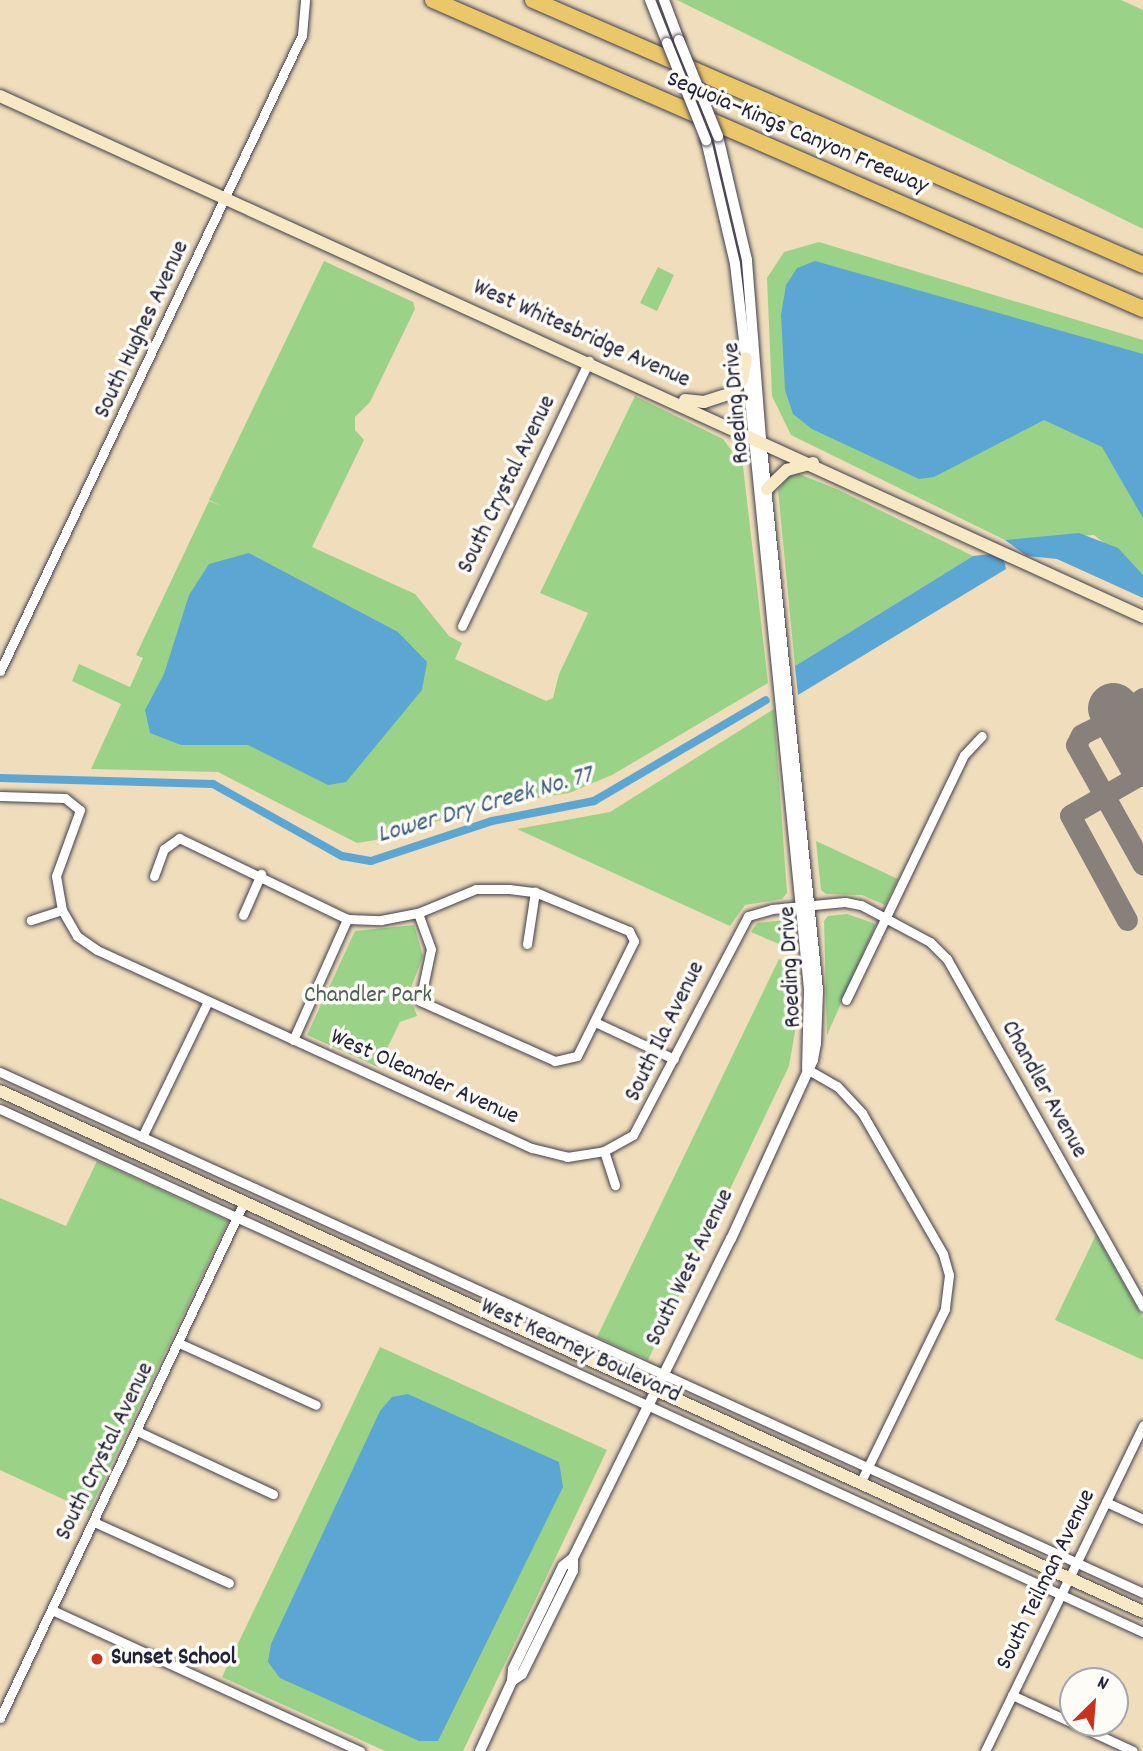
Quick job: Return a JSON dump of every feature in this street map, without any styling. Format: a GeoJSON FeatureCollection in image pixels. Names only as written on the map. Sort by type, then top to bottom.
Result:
{"type":"FeatureCollection","features":[{"type":"Feature","properties":{"kind":"highway","name":"Sequoia–Kings Canyon Freeway"},"geometry":{"type":"LineString","coordinates":[[433,0],[1143,309]]}},
{"type":"Feature","properties":{"kind":"highway","name":"Sequoia–Kings Canyon Freeway"},"geometry":{"type":"LineString","coordinates":[[533,0],[1143,265]]}},
{"type":"Feature","properties":{"kind":"main road","name":"West Whitesbridge Avenue"},"geometry":{"type":"LineString","coordinates":[[0,96],[226,200],[589,360],[1143,617]]}},
{"type":"Feature","properties":{"kind":"main road"},"geometry":{"type":"LineString","coordinates":[[672,399],[704,402],[731,393],[742,380],[746,358]]}},
{"type":"Feature","properties":{"kind":"main road"},"geometry":{"type":"LineString","coordinates":[[767,489],[787,470],[813,463]]}},
{"type":"Feature","properties":{"kind":"main road","name":"West Kearney Boulevard"},"geometry":{"type":"LineString","coordinates":[[0,1091],[1143,1612]]}},
{"type":"Feature","properties":{"kind":"street","name":"South Hughes Avenue"},"geometry":{"type":"LineString","coordinates":[[0,671],[226,200],[302,35],[305,0]]}},
{"type":"Feature","properties":{"kind":"street","name":"Roeding Drive"},"geometry":{"type":"LineString","coordinates":[[650,0],[706,140],[735,264],[805,907]]}},
{"type":"Feature","properties":{"kind":"street","name":"Roeding Drive"},"geometry":{"type":"LineString","coordinates":[[664,0],[718,136],[747,260],[755,437],[767,489],[805,907],[810,1011],[807,1069]]}},
{"type":"Feature","properties":{"kind":"street","name":"South Crystal Avenue"},"geometry":{"type":"LineString","coordinates":[[462,626],[589,360]]}},
{"type":"Feature","properties":{"kind":"street"},"geometry":{"type":"LineString","coordinates":[[846,1000],[964,755],[982,736]]}},
{"type":"Feature","properties":{"kind":"street"},"geometry":{"type":"LineString","coordinates":[[0,796],[65,799],[78,807],[78,818],[56,876],[62,910],[30,920]]}},
{"type":"Feature","properties":{"kind":"street"},"geometry":{"type":"LineString","coordinates":[[154,876],[164,849],[179,838],[261,874],[347,919],[381,920],[418,912],[476,889],[535,892],[629,931],[634,941],[576,1056],[555,1061],[421,1001],[431,961],[429,938],[418,912]]}},
{"type":"Feature","properties":{"kind":"street"},"geometry":{"type":"LineString","coordinates":[[243,915],[261,874]]}},
{"type":"Feature","properties":{"kind":"street"},"geometry":{"type":"LineString","coordinates":[[527,944],[535,892]]}},
{"type":"Feature","properties":{"kind":"street","name":"Chandler Avenue"},"geometry":{"type":"LineString","coordinates":[[748,916],[854,903],[930,943],[947,959],[1143,1307]]}},
{"type":"Feature","properties":{"kind":"street","name":"West Oleander Avenue"},"geometry":{"type":"LineString","coordinates":[[62,910],[77,936],[97,950],[541,1152],[567,1157],[604,1152]]}},
{"type":"Feature","properties":{"kind":"street","name":"South Ila Avenue"},"geometry":{"type":"LineString","coordinates":[[604,1152],[633,1135],[740,926],[748,916]]}},
{"type":"Feature","properties":{"kind":"street"},"geometry":{"type":"LineString","coordinates":[[293,1040],[347,919]]}},
{"type":"Feature","properties":{"kind":"street"},"geometry":{"type":"LineString","coordinates":[[142,1137],[208,1001]]}},
{"type":"Feature","properties":{"kind":"street"},"geometry":{"type":"LineString","coordinates":[[595,1022],[674,1059]]}},
{"type":"Feature","properties":{"kind":"street"},"geometry":{"type":"LineString","coordinates":[[807,1069],[836,1086],[862,1114],[943,1254],[949,1275],[945,1309],[860,1483]]}},
{"type":"Feature","properties":{"kind":"street","name":"South West Avenue"},"geometry":{"type":"LineString","coordinates":[[480,1751],[512,1681],[513,1669],[563,1566],[573,1558],[731,1238],[807,1069]]}},
{"type":"Feature","properties":{"kind":"street","name":"West Kearney Boulevard"},"geometry":{"type":"LineString","coordinates":[[0,1072],[1143,1593]]}},
{"type":"Feature","properties":{"kind":"street","name":"West Kearney Boulevard"},"geometry":{"type":"LineString","coordinates":[[0,1109],[1143,1632]]}},
{"type":"Feature","properties":{"kind":"street"},"geometry":{"type":"LineString","coordinates":[[604,1152],[615,1185]]}},
{"type":"Feature","properties":{"kind":"street","name":"South Crystal Avenue"},"geometry":{"type":"LineString","coordinates":[[0,1718],[244,1202]]}},
{"type":"Feature","properties":{"kind":"street"},"geometry":{"type":"LineString","coordinates":[[179,1343],[316,1405]]}},
{"type":"Feature","properties":{"kind":"street","name":"South Teilman Avenue"},"geometry":{"type":"LineString","coordinates":[[985,1751],[1143,1425]]}},
{"type":"Feature","properties":{"kind":"street"},"geometry":{"type":"LineString","coordinates":[[137,1431],[273,1494]]}},
{"type":"Feature","properties":{"kind":"street"},"geometry":{"type":"LineString","coordinates":[[1106,1502],[1143,1519]]}},
{"type":"Feature","properties":{"kind":"street"},"geometry":{"type":"LineString","coordinates":[[94,1522],[229,1583]]}},
{"type":"Feature","properties":{"kind":"street"},"geometry":{"type":"LineString","coordinates":[[52,1610],[360,1751]]}},
{"type":"Feature","properties":{"kind":"street"},"geometry":{"type":"LineString","coordinates":[[1012,1695],[1133,1751]]}},
{"type":"Feature","properties":{"kind":"green space"},"geometry":{"type":"Polygon","coordinates":[[[677,0],[1121,0],[1143,10],[1143,229],[677,0]]]}},
{"type":"Feature","properties":{"kind":"green space"},"geometry":{"type":"Polygon","coordinates":[[[819,242],[1143,340],[1143,575],[1094,535],[1005,540],[791,435],[772,396],[767,278],[784,252],[819,242]]]}},
{"type":"Feature","properties":{"kind":"green space"},"geometry":{"type":"Polygon","coordinates":[[[324,261],[413,302],[415,309],[370,402],[355,417],[355,430],[364,440],[312,547],[415,594],[449,636],[462,643],[455,659],[546,701],[553,698],[559,674],[588,613],[540,593],[635,396],[723,439],[743,466],[768,683],[612,775],[569,793],[471,809],[395,837],[357,843],[218,772],[91,769],[121,704],[72,681],[79,664],[130,687],[143,658],[136,655],[209,501],[222,506],[209,500],[324,261]]]}},
{"type":"Feature","properties":{"kind":"green space"},"geometry":{"type":"Polygon","coordinates":[[[658,267],[674,275],[657,311],[640,303],[658,267]]]}},
{"type":"Feature","properties":{"kind":"green space"},"geometry":{"type":"Polygon","coordinates":[[[799,474],[839,490],[973,556],[795,666],[778,490],[788,477],[799,474]]]}},
{"type":"Feature","properties":{"kind":"green space"},"geometry":{"type":"Polygon","coordinates":[[[774,709],[787,893],[782,899],[745,905],[730,926],[517,829],[610,812],[774,709]]]}},
{"type":"Feature","properties":{"kind":"green space"},"geometry":{"type":"Polygon","coordinates":[[[816,841],[898,879],[885,905],[862,895],[826,894],[821,890],[816,841]]]}},
{"type":"Feature","properties":{"kind":"green space"},"geometry":{"type":"Polygon","coordinates":[[[847,914],[876,924],[827,1035],[824,921],[828,916],[847,914]]]}},
{"type":"Feature","properties":{"kind":"green space"},"geometry":{"type":"Polygon","coordinates":[[[785,920],[795,951],[751,932],[757,923],[785,920]]]}},
{"type":"Feature","properties":{"kind":"green space","name":"Chandler Park"},"geometry":{"type":"Polygon","coordinates":[[[414,925],[423,956],[409,993],[417,1016],[400,1022],[378,1067],[307,1035],[355,931],[414,925]]]}},
{"type":"Feature","properties":{"kind":"green space"},"geometry":{"type":"Polygon","coordinates":[[[779,959],[794,966],[797,987],[797,1020],[789,1066],[648,1360],[597,1337],[779,959]]]}},
{"type":"Feature","properties":{"kind":"green space"},"geometry":{"type":"Polygon","coordinates":[[[97,1161],[228,1221],[89,1511],[0,1470],[0,1198],[66,1226],[97,1161]]]}},
{"type":"Feature","properties":{"kind":"green space"},"geometry":{"type":"Polygon","coordinates":[[[1096,1235],[1143,1318],[1143,1360],[1055,1320],[1096,1235]]]}},
{"type":"Feature","properties":{"kind":"green space"},"geometry":{"type":"Polygon","coordinates":[[[380,1347],[607,1450],[463,1751],[385,1751],[222,1677],[380,1347]]]}},
{"type":"Feature","properties":{"kind":"water"},"geometry":{"type":"Polygon","coordinates":[[[815,261],[1143,354],[1143,518],[1102,447],[1044,420],[934,477],[919,479],[812,429],[793,414],[785,390],[781,315],[786,285],[797,268],[815,261]]]}},
{"type":"Feature","properties":{"kind":"water"},"geometry":{"type":"Polygon","coordinates":[[[1079,533],[1118,548],[1143,575],[1143,598],[1057,559],[1027,556],[1005,540],[1079,533]]]}},
{"type":"Feature","properties":{"kind":"water"},"geometry":{"type":"Polygon","coordinates":[[[249,553],[398,632],[427,662],[422,690],[346,782],[328,785],[248,745],[181,745],[150,733],[145,710],[164,674],[189,595],[209,564],[249,553]]]}},
{"type":"Feature","properties":{"kind":"water"},"geometry":{"type":"Polygon","coordinates":[[[991,554],[1004,560],[1006,569],[798,695],[795,666],[973,556],[991,554]]]}},
{"type":"Feature","properties":{"kind":"water"},"geometry":{"type":"Polygon","coordinates":[[[408,1394],[559,1462],[563,1487],[438,1741],[419,1741],[280,1678],[268,1662],[271,1644],[380,1411],[392,1397],[408,1394]]]}},
{"type":"Feature","properties":{"kind":"waterway","name":"Lower Dry Creek No. 77"},"geometry":{"type":"LineString","coordinates":[[0,778],[213,784],[342,856],[371,861],[492,821],[594,801],[766,700]]}},
{"type":"Feature","properties":{"kind":"taxiway"},"geometry":{"type":"LineString","coordinates":[[1129,735],[1125,711],[1143,698]]}},
{"type":"Feature","properties":{"kind":"taxiway"},"geometry":{"type":"LineString","coordinates":[[1129,735],[1116,723],[1106,722],[1081,735],[1076,745],[1143,865]]}},
{"type":"Feature","properties":{"kind":"taxiway"},"geometry":{"type":"LineString","coordinates":[[1127,920],[1070,815],[1143,773]]}},
{"type":"Feature","properties":{"kind":"runway"},"geometry":{"type":"LineString","coordinates":[[1113,708],[1143,761]]}},
{"type":"Feature","properties":{"kind":"place","name":"Sunset School"},"geometry":{"type":"Point","coordinates":[97,1659]}}]}
